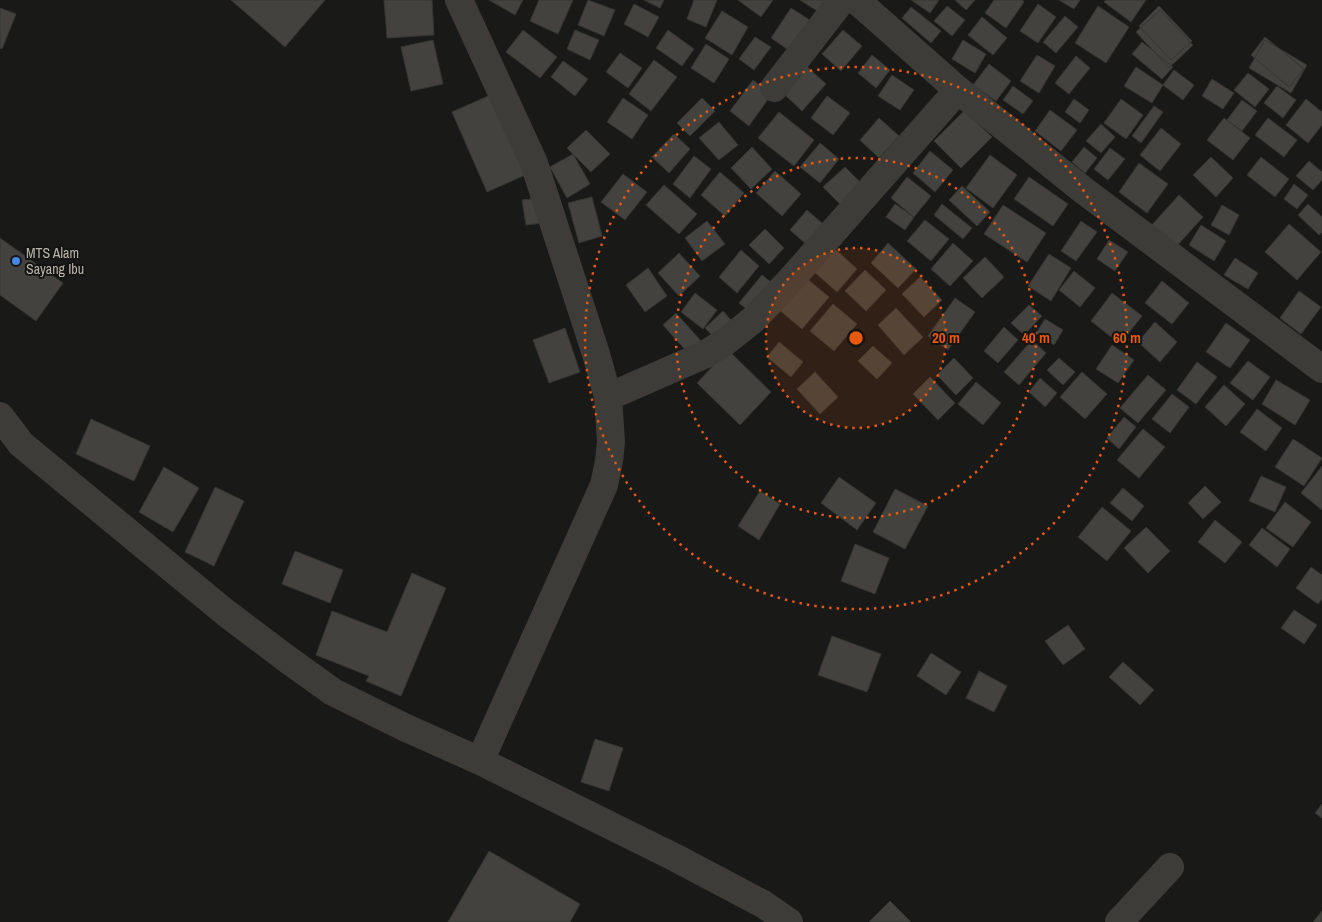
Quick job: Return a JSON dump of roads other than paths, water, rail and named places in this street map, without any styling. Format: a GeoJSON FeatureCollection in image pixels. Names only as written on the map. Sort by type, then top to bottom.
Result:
{"type":"FeatureCollection","features":[{"type":"Feature","properties":{"kind":"street"},"geometry":{"type":"LineString","coordinates":[[459,0],[534,163],[608,397],[610,442],[609,461],[604,485],[480,761]]}},
{"type":"Feature","properties":{"kind":"street"},"geometry":{"type":"LineString","coordinates":[[774,88],[842,0]]}},
{"type":"Feature","properties":{"kind":"street"},"geometry":{"type":"LineString","coordinates":[[856,0],[958,90],[1083,190],[1322,368]]}},
{"type":"Feature","properties":{"kind":"street"},"geometry":{"type":"LineString","coordinates":[[608,397],[704,355],[725,342],[754,319],[958,90]]}},
{"type":"Feature","properties":{"kind":"street"},"geometry":{"type":"LineString","coordinates":[[0,416],[21,444],[226,613],[333,692],[404,727],[480,761],[676,858],[763,904],[789,922]]}},
{"type":"Feature","properties":{"kind":"street"},"geometry":{"type":"LineString","coordinates":[[1119,922],[1170,867]]}},
{"type":"Feature","properties":{"kind":"place","name":"MTS Alam Sayang Ibu"},"geometry":{"type":"Point","coordinates":[16,261]}}]}
